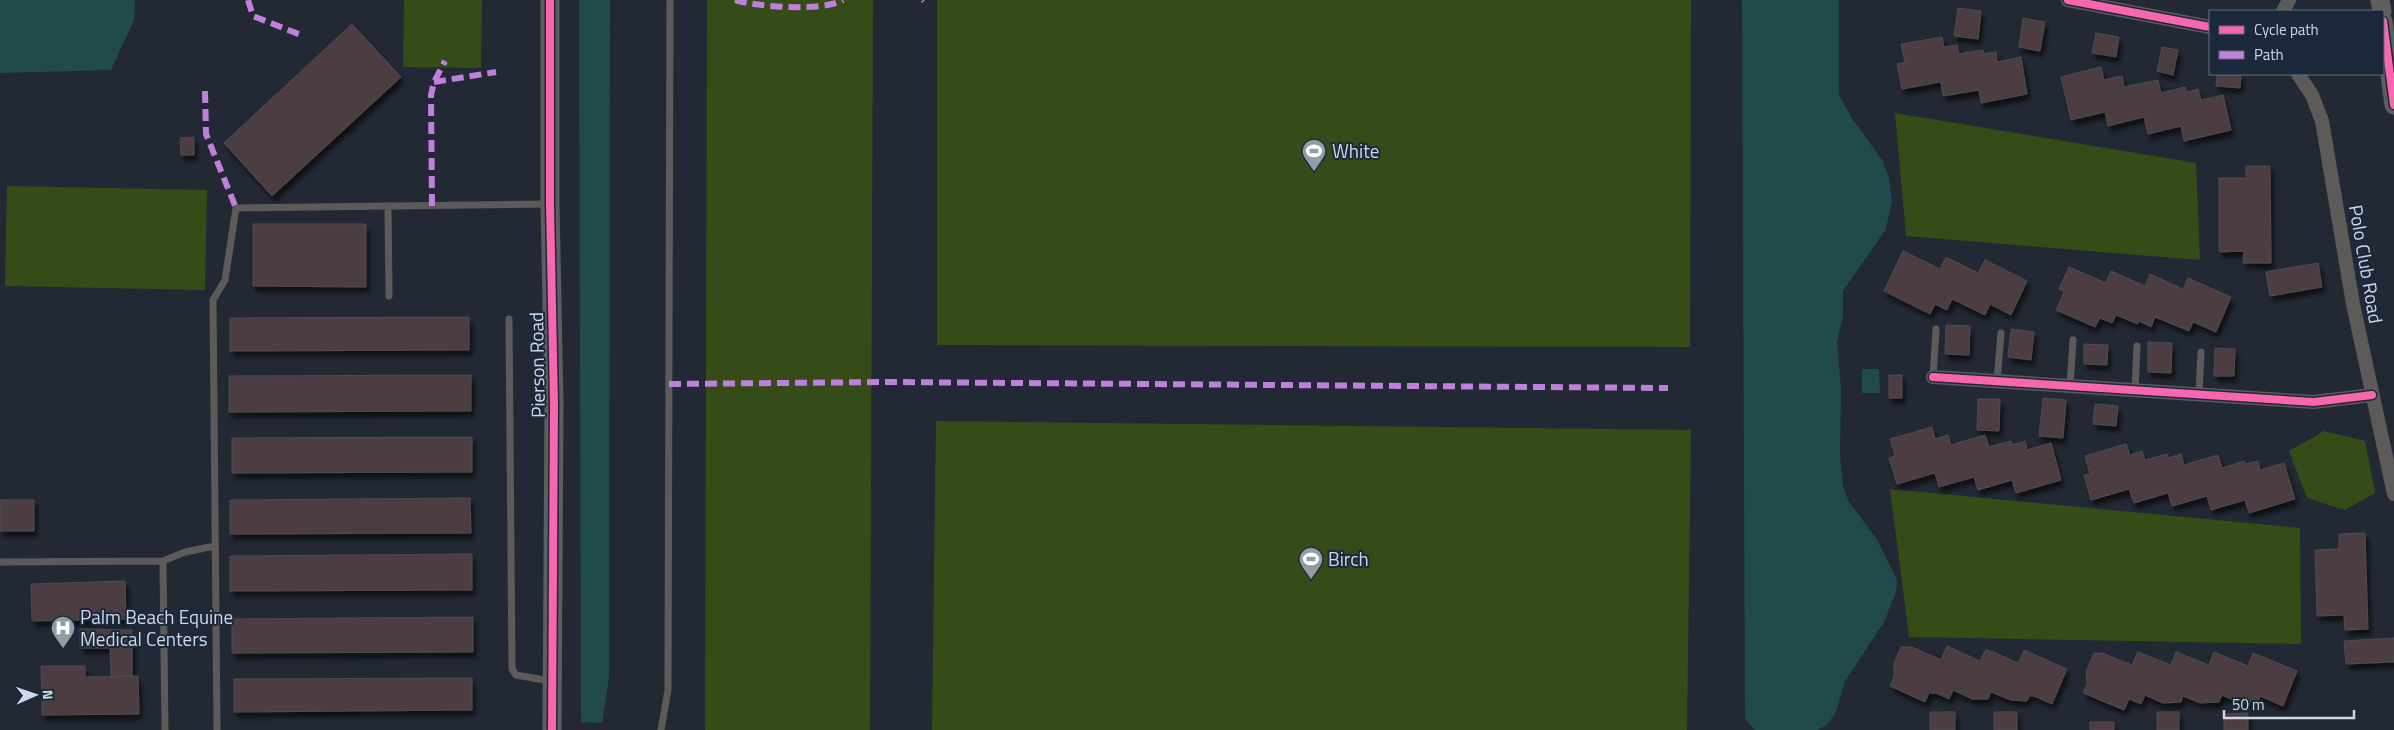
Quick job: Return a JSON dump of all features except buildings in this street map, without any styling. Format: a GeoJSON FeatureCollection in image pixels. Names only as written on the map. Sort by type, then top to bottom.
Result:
{"type":"FeatureCollection","features":[{"type":"Feature","properties":{"kind":"street","name":"Pierson Road"},"geometry":{"type":"LineString","coordinates":[[550,0],[550,204],[554,405],[554,682],[552,730]]}},
{"type":"Feature","properties":{"kind":"street"},"geometry":{"type":"LineString","coordinates":[[2068,0],[2209,27]]}},
{"type":"Feature","properties":{"kind":"street"},"geometry":{"type":"LineString","coordinates":[[2384,30],[2394,105]]}},
{"type":"Feature","properties":{"kind":"street","name":"Polo Club Road"},"geometry":{"type":"LineString","coordinates":[[2299,75],[2312,94],[2322,121],[2372,395],[2394,494]]}},
{"type":"Feature","properties":{"kind":"street"},"geometry":{"type":"LineString","coordinates":[[1933,377],[2314,402],[2372,395]]}},
{"type":"Feature","properties":{"kind":"lane"},"geometry":{"type":"LineString","coordinates":[[661,730],[668,680],[670,0]]}},
{"type":"Feature","properties":{"kind":"lane"},"geometry":{"type":"LineString","coordinates":[[217,730],[213,300],[225,280],[236,208],[550,204]]}},
{"type":"Feature","properties":{"kind":"lane"},"geometry":{"type":"LineString","coordinates":[[388,206],[390,296]]}},
{"type":"Feature","properties":{"kind":"lane"},"geometry":{"type":"LineString","coordinates":[[509,319],[512,669],[516,675],[554,682]]}},
{"type":"Feature","properties":{"kind":"lane"},"geometry":{"type":"LineString","coordinates":[[1933,377],[1936,329]]}},
{"type":"Feature","properties":{"kind":"lane"},"geometry":{"type":"LineString","coordinates":[[1997,381],[2000,333]]}},
{"type":"Feature","properties":{"kind":"lane"},"geometry":{"type":"LineString","coordinates":[[2070,386],[2073,340]]}},
{"type":"Feature","properties":{"kind":"lane"},"geometry":{"type":"LineString","coordinates":[[2135,390],[2137,346]]}},
{"type":"Feature","properties":{"kind":"lane"},"geometry":{"type":"LineString","coordinates":[[2199,394],[2201,352]]}},
{"type":"Feature","properties":{"kind":"lane"},"geometry":{"type":"LineString","coordinates":[[0,562],[163,560],[185,552],[215,546]]}},
{"type":"Feature","properties":{"kind":"lane"},"geometry":{"type":"LineString","coordinates":[[163,560],[165,730]]}},
{"type":"Feature","properties":{"kind":"green space"},"geometry":{"type":"Polygon","coordinates":[[[404,0],[482,0],[481,68],[403,67],[404,0]]]}},
{"type":"Feature","properties":{"kind":"green space"},"geometry":{"type":"Polygon","coordinates":[[[707,0],[873,0],[870,730],[705,730],[707,0]]]}},
{"type":"Feature","properties":{"kind":"green space","name":"White"},"geometry":{"type":"Polygon","coordinates":[[[937,0],[1691,0],[1690,347],[937,345],[937,0]]]}},
{"type":"Feature","properties":{"kind":"green space"},"geometry":{"type":"Polygon","coordinates":[[[1895,113],[2196,163],[2200,260],[1906,236],[1895,113]]]}},
{"type":"Feature","properties":{"kind":"green space"},"geometry":{"type":"Polygon","coordinates":[[[7,186],[207,190],[205,290],[5,286],[7,186]]]}},
{"type":"Feature","properties":{"kind":"green space","name":"Birch"},"geometry":{"type":"Polygon","coordinates":[[[936,421],[1691,430],[1687,730],[932,730],[936,421]]]}},
{"type":"Feature","properties":{"kind":"green space"},"geometry":{"type":"Polygon","coordinates":[[[2324,431],[2365,441],[2375,493],[2345,510],[2307,498],[2289,451],[2324,431]]]}},
{"type":"Feature","properties":{"kind":"green space"},"geometry":{"type":"Polygon","coordinates":[[[1890,489],[2300,528],[2301,644],[1909,637],[1890,489]]]}},
{"type":"Feature","properties":{"kind":"shaded area"},"geometry":{"type":"Polygon","coordinates":[[[0,0],[135,0],[134,20],[111,70],[0,73],[0,0]]]}},
{"type":"Feature","properties":{"kind":"shaded area"},"geometry":{"type":"Polygon","coordinates":[[[579,0],[610,0],[609,678],[602,723],[581,722],[579,0]]]}},
{"type":"Feature","properties":{"kind":"shaded area"},"geometry":{"type":"Polygon","coordinates":[[[1742,0],[1839,0],[1839,95],[1851,117],[1882,160],[1889,178],[1892,201],[1886,229],[1843,291],[1843,316],[1837,342],[1841,388],[1840,455],[1843,486],[1849,502],[1876,538],[1897,580],[1896,592],[1884,622],[1845,681],[1836,712],[1827,725],[1818,730],[1755,730],[1745,719],[1742,0]]]}},
{"type":"Feature","properties":{"kind":"shaded area"},"geometry":{"type":"Polygon","coordinates":[[[1862,369],[1879,369],[1880,393],[1862,393],[1862,369]]]}},
{"type":"Feature","properties":{"kind":"marked path"},"geometry":{"type":"LineString","coordinates":[[248,0],[253,16],[301,35]]}},
{"type":"Feature","properties":{"kind":"marked path"},"geometry":{"type":"LineString","coordinates":[[735,0],[759,5],[790,7],[820,6],[843,0]]}},
{"type":"Feature","properties":{"kind":"marked path"},"geometry":{"type":"LineString","coordinates":[[432,206],[431,95],[434,82],[445,61]]}},
{"type":"Feature","properties":{"kind":"marked path"},"geometry":{"type":"LineString","coordinates":[[434,82],[496,72]]}},
{"type":"Feature","properties":{"kind":"marked path"},"geometry":{"type":"LineString","coordinates":[[205,91],[206,134],[236,208]]}},
{"type":"Feature","properties":{"kind":"marked path"},"geometry":{"type":"LineString","coordinates":[[669,384],[889,382],[1668,388]]}},
{"type":"Feature","properties":{"kind":"cycle path"},"geometry":{"type":"LineString","coordinates":[[550,0],[550,204],[554,405],[552,730]]}},
{"type":"Feature","properties":{"kind":"cycle path"},"geometry":{"type":"LineString","coordinates":[[2068,0],[2209,27]]}},
{"type":"Feature","properties":{"kind":"cycle path"},"geometry":{"type":"LineString","coordinates":[[2384,29],[2394,105]]}},
{"type":"Feature","properties":{"kind":"cycle path"},"geometry":{"type":"LineString","coordinates":[[1933,377],[2314,402],[2372,395]]}},
{"type":"Feature","properties":{"kind":"place","name":"White"},"geometry":{"type":"Point","coordinates":[1314,172]}},
{"type":"Feature","properties":{"kind":"place","name":"Birch"},"geometry":{"type":"Point","coordinates":[1311,580]}},
{"type":"Feature","properties":{"kind":"place","name":"Palm Beach Equine Medical Centers"},"geometry":{"type":"Point","coordinates":[63,649]}}]}
